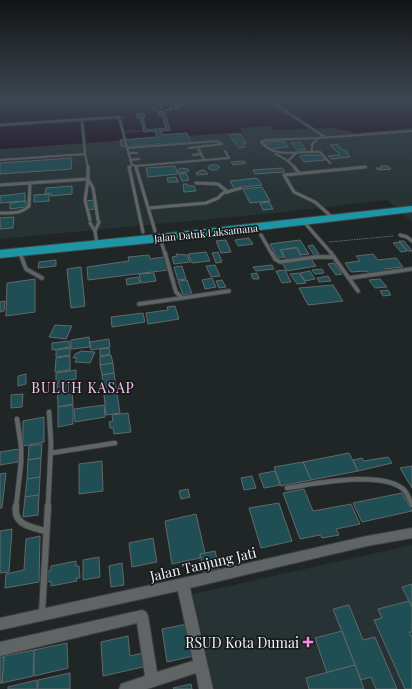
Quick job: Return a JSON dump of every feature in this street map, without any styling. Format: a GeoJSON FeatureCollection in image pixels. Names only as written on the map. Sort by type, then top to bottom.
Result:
{"type":"FeatureCollection","features":[{"type":"Feature","properties":{"kind":"highway","name":"Jalan Datuk Laksamana"},"geometry":{"type":"LineString","coordinates":[[0,246],[304,222],[331,215],[412,203]]}},
{"type":"Feature","properties":{"kind":"highway","name":"Jalan Datuk Laksamana"},"geometry":{"type":"LineString","coordinates":[[0,254],[20,252],[96,238],[143,232],[158,234],[331,215],[412,209]]}},
{"type":"Feature","properties":{"kind":"street","name":"Jalan Tanjung Jati"},"geometry":{"type":"LineString","coordinates":[[0,624],[183,584],[367,541],[412,533]]}},
{"type":"Feature","properties":{"kind":"street"},"geometry":{"type":"LineString","coordinates":[[183,584],[206,689]]}},
{"type":"Feature","properties":{"kind":"street"},"geometry":{"type":"LineString","coordinates":[[0,649],[142,616],[152,680]]}},
{"type":"Feature","properties":{"kind":"street"},"geometry":{"type":"LineString","coordinates":[[126,689],[200,665]]}},
{"type":"Feature","properties":{"kind":"lane"},"geometry":{"type":"LineString","coordinates":[[83,133],[85,154],[88,164],[88,179],[84,199],[86,211],[96,238]]}},
{"type":"Feature","properties":{"kind":"lane"},"geometry":{"type":"LineString","coordinates":[[123,133],[132,165]]}},
{"type":"Feature","properties":{"kind":"lane"},"geometry":{"type":"LineString","coordinates":[[320,133],[325,137]]}},
{"type":"Feature","properties":{"kind":"lane"},"geometry":{"type":"LineString","coordinates":[[330,163],[320,152],[274,152],[267,150],[262,141],[381,133]]}},
{"type":"Feature","properties":{"kind":"lane"},"geometry":{"type":"LineString","coordinates":[[312,152],[312,144],[319,138]]}},
{"type":"Feature","properties":{"kind":"lane"},"geometry":{"type":"LineString","coordinates":[[126,148],[217,141],[222,144],[190,148]]}},
{"type":"Feature","properties":{"kind":"lane"},"geometry":{"type":"LineString","coordinates":[[198,148],[204,160]]}},
{"type":"Feature","properties":{"kind":"lane"},"geometry":{"type":"LineString","coordinates":[[132,165],[136,166],[229,158],[225,151]]}},
{"type":"Feature","properties":{"kind":"lane"},"geometry":{"type":"LineString","coordinates":[[274,152],[288,161],[299,173]]}},
{"type":"Feature","properties":{"kind":"lane"},"geometry":{"type":"LineString","coordinates":[[288,161],[297,152]]}},
{"type":"Feature","properties":{"kind":"lane"},"geometry":{"type":"LineString","coordinates":[[128,154],[137,153]]}},
{"type":"Feature","properties":{"kind":"lane"},"geometry":{"type":"LineString","coordinates":[[0,160],[85,154]]}},
{"type":"Feature","properties":{"kind":"lane"},"geometry":{"type":"LineString","coordinates":[[193,155],[201,154]]}},
{"type":"Feature","properties":{"kind":"lane"},"geometry":{"type":"LineString","coordinates":[[130,160],[139,159]]}},
{"type":"Feature","properties":{"kind":"lane"},"geometry":{"type":"LineString","coordinates":[[132,165],[129,167],[143,232]]}},
{"type":"Feature","properties":{"kind":"lane"},"geometry":{"type":"LineString","coordinates":[[136,166],[176,292],[182,298]]}},
{"type":"Feature","properties":{"kind":"lane"},"geometry":{"type":"LineString","coordinates":[[331,215],[316,202],[294,192],[284,175],[366,166]]}},
{"type":"Feature","properties":{"kind":"lane"},"geometry":{"type":"LineString","coordinates":[[0,185],[88,179]]}},
{"type":"Feature","properties":{"kind":"lane"},"geometry":{"type":"LineString","coordinates":[[88,179],[93,188],[98,221],[96,238]]}},
{"type":"Feature","properties":{"kind":"lane"},"geometry":{"type":"LineString","coordinates":[[0,213],[22,212],[29,206],[30,183]]}},
{"type":"Feature","properties":{"kind":"lane"},"geometry":{"type":"LineString","coordinates":[[196,183],[218,184],[228,192]]}},
{"type":"Feature","properties":{"kind":"lane"},"geometry":{"type":"LineString","coordinates":[[149,208],[206,203],[228,192],[241,188]]}},
{"type":"Feature","properties":{"kind":"lane"},"geometry":{"type":"LineString","coordinates":[[304,222],[334,257],[358,291]]}},
{"type":"Feature","properties":{"kind":"lane"},"geometry":{"type":"LineString","coordinates":[[260,235],[275,259],[278,261],[316,257],[334,257]]}},
{"type":"Feature","properties":{"kind":"lane"},"geometry":{"type":"LineString","coordinates":[[400,235],[407,237],[412,241]]}},
{"type":"Feature","properties":{"kind":"lane"},"geometry":{"type":"LineString","coordinates":[[20,252],[26,269],[42,278]]}},
{"type":"Feature","properties":{"kind":"lane"},"geometry":{"type":"LineString","coordinates":[[349,278],[412,269]]}},
{"type":"Feature","properties":{"kind":"lane"},"geometry":{"type":"LineString","coordinates":[[138,304],[229,291]]}},
{"type":"Feature","properties":{"kind":"lane"},"geometry":{"type":"LineString","coordinates":[[42,615],[51,453],[49,412]]}},
{"type":"Feature","properties":{"kind":"lane"},"geometry":{"type":"LineString","coordinates":[[17,419],[21,445],[21,463],[15,512],[16,516],[21,524],[46,531]]}},
{"type":"Feature","properties":{"kind":"lane"},"geometry":{"type":"LineString","coordinates":[[51,453],[115,443]]}},
{"type":"Feature","properties":{"kind":"lane"},"geometry":{"type":"LineString","coordinates":[[287,488],[361,479],[381,480],[394,484],[405,490],[412,505]]}},
{"type":"Feature","properties":{"kind":"path"},"geometry":{"type":"LineString","coordinates":[[323,243],[400,235]]}},
{"type":"Feature","properties":{"kind":"shaded area"},"geometry":{"type":"Polygon","coordinates":[[[0,133],[226,133],[0,149],[0,133]]]}},
{"type":"Feature","properties":{"kind":"shaded area"},"geometry":{"type":"Polygon","coordinates":[[[226,133],[412,133],[412,222],[387,200],[274,213],[0,239],[0,149],[226,133]]]}},
{"type":"Feature","properties":{"kind":"shaded area","name":"RSUD Kota Dumai"},"geometry":{"type":"Polygon","coordinates":[[[412,545],[412,689],[214,689],[193,594],[412,545]]]}},
{"type":"Feature","properties":{"kind":"pier"},"geometry":{"type":"Polygon","coordinates":[[[81,133],[86,133],[87,142],[82,143],[81,133]]]}},
{"type":"Feature","properties":{"kind":"pier"},"geometry":{"type":"Polygon","coordinates":[[[122,133],[126,133],[127,139],[123,140],[122,133]]]}},
{"type":"Feature","properties":{"kind":"pier"},"geometry":{"type":"Polygon","coordinates":[[[156,133],[187,133],[188,135],[157,137],[156,133]]]}},
{"type":"Feature","properties":{"kind":"building"},"geometry":{"type":"Polygon","coordinates":[[[156,133],[162,133],[163,135],[187,133],[191,142],[124,147],[121,146],[120,140],[157,137],[156,133]]]}},
{"type":"Feature","properties":{"kind":"building"},"geometry":{"type":"Polygon","coordinates":[[[240,134],[247,143],[242,143],[245,147],[239,148],[229,135],[240,134]]]}},
{"type":"Feature","properties":{"kind":"building"},"geometry":{"type":"Polygon","coordinates":[[[284,141],[288,147],[269,149],[265,142],[284,141]]]}},
{"type":"Feature","properties":{"kind":"building"},"geometry":{"type":"Polygon","coordinates":[[[300,142],[306,150],[297,150],[291,143],[300,142]]]}},
{"type":"Feature","properties":{"kind":"building"},"geometry":{"type":"Polygon","coordinates":[[[337,144],[344,151],[346,150],[350,157],[332,159],[328,156],[340,155],[330,145],[337,144]]]}},
{"type":"Feature","properties":{"kind":"building"},"geometry":{"type":"Polygon","coordinates":[[[321,155],[325,160],[304,162],[300,156],[321,155]]]}},
{"type":"Feature","properties":{"kind":"building"},"geometry":{"type":"Polygon","coordinates":[[[72,158],[71,169],[0,174],[0,163],[72,158]]]}},
{"type":"Feature","properties":{"kind":"building"},"geometry":{"type":"Polygon","coordinates":[[[244,161],[246,163],[233,165],[231,162],[244,161]]]}},
{"type":"Feature","properties":{"kind":"building"},"geometry":{"type":"Polygon","coordinates":[[[210,165],[220,167],[217,170],[211,170],[208,168],[210,165]]]}},
{"type":"Feature","properties":{"kind":"building"},"geometry":{"type":"Polygon","coordinates":[[[175,166],[178,174],[148,177],[146,168],[175,166]]]}},
{"type":"Feature","properties":{"kind":"building"},"geometry":{"type":"Polygon","coordinates":[[[381,166],[387,166],[391,169],[378,170],[376,168],[382,168],[381,166]]]}},
{"type":"Feature","properties":{"kind":"building"},"geometry":{"type":"Polygon","coordinates":[[[180,168],[188,169],[189,171],[181,173],[177,171],[180,168]]]}},
{"type":"Feature","properties":{"kind":"building"},"geometry":{"type":"Polygon","coordinates":[[[282,168],[285,172],[255,174],[253,170],[282,168]]]}},
{"type":"Feature","properties":{"kind":"building"},"geometry":{"type":"Polygon","coordinates":[[[204,170],[208,174],[197,175],[196,173],[204,170]]]}},
{"type":"Feature","properties":{"kind":"building"},"geometry":{"type":"Polygon","coordinates":[[[186,173],[189,180],[182,181],[179,174],[186,173]]]}},
{"type":"Feature","properties":{"kind":"building"},"geometry":{"type":"Polygon","coordinates":[[[176,177],[178,182],[168,182],[167,178],[176,177]]]}},
{"type":"Feature","properties":{"kind":"building"},"geometry":{"type":"Polygon","coordinates":[[[257,178],[262,185],[234,188],[230,181],[257,178]]]}},
{"type":"Feature","properties":{"kind":"building"},"geometry":{"type":"Polygon","coordinates":[[[183,184],[194,186],[196,191],[184,192],[183,184]]]}},
{"type":"Feature","properties":{"kind":"building"},"geometry":{"type":"Polygon","coordinates":[[[72,186],[72,194],[51,196],[51,193],[45,194],[46,188],[72,186]]]}},
{"type":"Feature","properties":{"kind":"building"},"geometry":{"type":"Polygon","coordinates":[[[262,187],[270,201],[250,203],[243,189],[262,187]]]}},
{"type":"Feature","properties":{"kind":"building"},"geometry":{"type":"Polygon","coordinates":[[[25,193],[25,201],[0,203],[0,196],[25,193]]]}},
{"type":"Feature","properties":{"kind":"building"},"geometry":{"type":"Polygon","coordinates":[[[49,194],[49,201],[34,202],[34,195],[49,194]]]}},
{"type":"Feature","properties":{"kind":"building"},"geometry":{"type":"Polygon","coordinates":[[[93,200],[94,209],[87,210],[86,201],[93,200]]]}},
{"type":"Feature","properties":{"kind":"building"},"geometry":{"type":"Polygon","coordinates":[[[26,201],[26,207],[10,209],[10,203],[26,201]]]}},
{"type":"Feature","properties":{"kind":"building"},"geometry":{"type":"Polygon","coordinates":[[[269,202],[273,209],[263,210],[260,203],[269,202]]]}},
{"type":"Feature","properties":{"kind":"building"},"geometry":{"type":"Polygon","coordinates":[[[14,217],[13,228],[0,229],[0,218],[14,217]]]}},
{"type":"Feature","properties":{"kind":"building"},"geometry":{"type":"Polygon","coordinates":[[[249,238],[253,244],[238,246],[235,240],[249,238]]]}},
{"type":"Feature","properties":{"kind":"building"},"geometry":{"type":"Polygon","coordinates":[[[226,240],[231,252],[221,253],[216,241],[226,240]]]}},
{"type":"Feature","properties":{"kind":"building"},"geometry":{"type":"Polygon","coordinates":[[[300,240],[309,254],[301,255],[297,247],[280,250],[284,257],[278,258],[270,244],[300,240]]]}},
{"type":"Feature","properties":{"kind":"building"},"geometry":{"type":"Polygon","coordinates":[[[399,241],[404,241],[412,251],[408,251],[399,241]]]}},
{"type":"Feature","properties":{"kind":"building"},"geometry":{"type":"Polygon","coordinates":[[[399,242],[407,251],[401,252],[393,243],[399,242]]]}},
{"type":"Feature","properties":{"kind":"building"},"geometry":{"type":"Polygon","coordinates":[[[313,245],[319,254],[314,255],[308,246],[313,245]]]}},
{"type":"Feature","properties":{"kind":"building"},"geometry":{"type":"Polygon","coordinates":[[[296,248],[302,257],[286,259],[281,250],[296,248]]]}},
{"type":"Feature","properties":{"kind":"building"},"geometry":{"type":"Polygon","coordinates":[[[206,252],[210,261],[192,263],[188,254],[206,252]]]}},
{"type":"Feature","properties":{"kind":"building"},"geometry":{"type":"Polygon","coordinates":[[[218,252],[222,262],[216,263],[212,253],[218,252]]]}},
{"type":"Feature","properties":{"kind":"building"},"geometry":{"type":"Polygon","coordinates":[[[176,254],[187,255],[190,262],[174,264],[172,257],[177,256],[176,254]]]}},
{"type":"Feature","properties":{"kind":"building"},"geometry":{"type":"Polygon","coordinates":[[[373,254],[378,260],[396,258],[403,267],[385,269],[387,272],[369,274],[367,271],[351,272],[345,263],[360,261],[356,256],[373,254]]]}},
{"type":"Feature","properties":{"kind":"building"},"geometry":{"type":"Polygon","coordinates":[[[149,255],[150,259],[164,257],[168,270],[88,280],[87,267],[129,261],[128,257],[149,255]]]}},
{"type":"Feature","properties":{"kind":"building"},"geometry":{"type":"Polygon","coordinates":[[[311,259],[316,266],[287,271],[282,263],[311,259]]]}},
{"type":"Feature","properties":{"kind":"building"},"geometry":{"type":"Polygon","coordinates":[[[56,260],[56,266],[38,268],[39,262],[56,260]]]}},
{"type":"Feature","properties":{"kind":"building"},"geometry":{"type":"Polygon","coordinates":[[[334,263],[342,274],[336,275],[328,264],[334,263]]]}},
{"type":"Feature","properties":{"kind":"building"},"geometry":{"type":"Polygon","coordinates":[[[215,265],[220,276],[211,277],[206,266],[215,265]]]}},
{"type":"Feature","properties":{"kind":"building"},"geometry":{"type":"Polygon","coordinates":[[[272,265],[274,269],[256,271],[253,267],[272,265]]]}},
{"type":"Feature","properties":{"kind":"building"},"geometry":{"type":"Polygon","coordinates":[[[182,266],[186,279],[178,280],[174,267],[182,266]]]}},
{"type":"Feature","properties":{"kind":"building"},"geometry":{"type":"Polygon","coordinates":[[[81,267],[85,306],[71,308],[67,269],[81,267]]]}},
{"type":"Feature","properties":{"kind":"building"},"geometry":{"type":"Polygon","coordinates":[[[322,269],[324,273],[315,274],[312,270],[322,269]]]}},
{"type":"Feature","properties":{"kind":"building"},"geometry":{"type":"Polygon","coordinates":[[[285,270],[291,282],[282,283],[276,271],[285,270]]]}},
{"type":"Feature","properties":{"kind":"building"},"geometry":{"type":"Polygon","coordinates":[[[310,271],[315,279],[305,281],[300,273],[310,271]]]}},
{"type":"Feature","properties":{"kind":"building"},"geometry":{"type":"Polygon","coordinates":[[[154,273],[156,281],[141,283],[139,274],[154,273]]]}},
{"type":"Feature","properties":{"kind":"building"},"geometry":{"type":"Polygon","coordinates":[[[257,273],[259,279],[253,279],[251,274],[257,273]]]}},
{"type":"Feature","properties":{"kind":"building"},"geometry":{"type":"Polygon","coordinates":[[[299,273],[306,283],[297,284],[290,274],[299,273]]]}},
{"type":"Feature","properties":{"kind":"building"},"geometry":{"type":"Polygon","coordinates":[[[328,276],[331,281],[319,282],[317,278],[328,276]]]}},
{"type":"Feature","properties":{"kind":"building"},"geometry":{"type":"Polygon","coordinates":[[[138,277],[140,283],[127,285],[126,279],[138,277]]]}},
{"type":"Feature","properties":{"kind":"building"},"geometry":{"type":"Polygon","coordinates":[[[212,278],[216,287],[205,289],[202,280],[212,278]]]}},
{"type":"Feature","properties":{"kind":"building"},"geometry":{"type":"Polygon","coordinates":[[[35,279],[35,312],[6,316],[7,283],[35,279]]]}},
{"type":"Feature","properties":{"kind":"building"},"geometry":{"type":"Polygon","coordinates":[[[380,279],[387,287],[375,288],[369,280],[380,279]]]}},
{"type":"Feature","properties":{"kind":"building"},"geometry":{"type":"Polygon","coordinates":[[[187,280],[192,294],[183,295],[178,281],[187,280]]]}},
{"type":"Feature","properties":{"kind":"building"},"geometry":{"type":"Polygon","coordinates":[[[222,280],[226,287],[219,288],[216,281],[222,280]]]}},
{"type":"Feature","properties":{"kind":"building"},"geometry":{"type":"Polygon","coordinates":[[[333,285],[343,301],[308,305],[299,288],[333,285]]]}},
{"type":"Feature","properties":{"kind":"building"},"geometry":{"type":"Polygon","coordinates":[[[388,290],[391,295],[383,296],[380,291],[388,290]]]}},
{"type":"Feature","properties":{"kind":"building"},"geometry":{"type":"Polygon","coordinates":[[[5,301],[4,311],[0,312],[0,302],[5,301]]]}},
{"type":"Feature","properties":{"kind":"building"},"geometry":{"type":"Polygon","coordinates":[[[175,306],[179,319],[148,324],[146,313],[168,310],[167,307],[175,306]]]}},
{"type":"Feature","properties":{"kind":"building"},"geometry":{"type":"Polygon","coordinates":[[[143,313],[145,322],[112,327],[111,317],[143,313]]]}},
{"type":"Feature","properties":{"kind":"building"},"geometry":{"type":"Polygon","coordinates":[[[55,325],[72,326],[66,339],[49,337],[55,325]]]}},
{"type":"Feature","properties":{"kind":"building"},"geometry":{"type":"Polygon","coordinates":[[[89,337],[90,347],[71,349],[71,340],[89,337]]]}},
{"type":"Feature","properties":{"kind":"building"},"geometry":{"type":"Polygon","coordinates":[[[109,339],[110,347],[91,350],[90,342],[109,339]]]}},
{"type":"Feature","properties":{"kind":"building"},"geometry":{"type":"Polygon","coordinates":[[[69,341],[70,347],[52,350],[52,343],[69,341]]]}},
{"type":"Feature","properties":{"kind":"building"},"geometry":{"type":"Polygon","coordinates":[[[70,348],[70,355],[56,357],[56,350],[70,348]]]}},
{"type":"Feature","properties":{"kind":"building"},"geometry":{"type":"Polygon","coordinates":[[[109,348],[110,354],[100,356],[100,349],[109,348]]]}},
{"type":"Feature","properties":{"kind":"building"},"geometry":{"type":"Polygon","coordinates":[[[80,351],[95,352],[90,363],[75,362],[77,358],[73,358],[76,353],[79,353],[80,351]]]}},
{"type":"Feature","properties":{"kind":"building"},"geometry":{"type":"Polygon","coordinates":[[[111,355],[113,363],[100,365],[100,357],[111,355]]]}},
{"type":"Feature","properties":{"kind":"building"},"geometry":{"type":"Polygon","coordinates":[[[70,356],[70,370],[55,372],[56,358],[70,356]]]}},
{"type":"Feature","properties":{"kind":"building"},"geometry":{"type":"Polygon","coordinates":[[[113,363],[114,373],[102,375],[100,365],[113,363]]]}},
{"type":"Feature","properties":{"kind":"building"},"geometry":{"type":"Polygon","coordinates":[[[76,370],[76,379],[56,382],[56,373],[76,370]]]}},
{"type":"Feature","properties":{"kind":"building"},"geometry":{"type":"Polygon","coordinates":[[[114,373],[120,413],[106,415],[102,375],[114,373]]]}},
{"type":"Feature","properties":{"kind":"building"},"geometry":{"type":"Polygon","coordinates":[[[26,374],[26,384],[18,386],[18,376],[26,374]]]}},
{"type":"Feature","properties":{"kind":"building"},"geometry":{"type":"Polygon","coordinates":[[[71,381],[73,404],[58,407],[57,383],[71,381]]]}},
{"type":"Feature","properties":{"kind":"building"},"geometry":{"type":"Polygon","coordinates":[[[23,394],[22,407],[11,408],[11,395],[23,394]]]}},
{"type":"Feature","properties":{"kind":"building"},"geometry":{"type":"Polygon","coordinates":[[[73,405],[73,424],[58,427],[58,407],[73,405]]]}},
{"type":"Feature","properties":{"kind":"building"},"geometry":{"type":"Polygon","coordinates":[[[104,405],[105,417],[75,422],[74,409],[104,405]]]}},
{"type":"Feature","properties":{"kind":"building"},"geometry":{"type":"Polygon","coordinates":[[[128,413],[131,432],[114,434],[113,428],[110,428],[109,422],[113,421],[112,415],[128,413]]]}},
{"type":"Feature","properties":{"kind":"building"},"geometry":{"type":"Polygon","coordinates":[[[44,417],[44,442],[23,446],[23,421],[44,417]]]}},
{"type":"Feature","properties":{"kind":"building"},"geometry":{"type":"Polygon","coordinates":[[[42,444],[41,458],[28,460],[29,446],[42,444]]]}},
{"type":"Feature","properties":{"kind":"building"},"geometry":{"type":"Polygon","coordinates":[[[19,449],[18,462],[0,465],[0,452],[19,449]]]}},
{"type":"Feature","properties":{"kind":"building"},"geometry":{"type":"Polygon","coordinates":[[[349,453],[358,471],[311,480],[303,462],[349,453]]]}},
{"type":"Feature","properties":{"kind":"building"},"geometry":{"type":"Polygon","coordinates":[[[388,457],[392,463],[358,471],[353,460],[362,458],[364,461],[388,457]]]}},
{"type":"Feature","properties":{"kind":"building"},"geometry":{"type":"Polygon","coordinates":[[[41,458],[40,477],[27,479],[28,460],[41,458]]]}},
{"type":"Feature","properties":{"kind":"building"},"geometry":{"type":"Polygon","coordinates":[[[102,461],[103,491],[79,494],[79,464],[102,461]]]}},
{"type":"Feature","properties":{"kind":"building"},"geometry":{"type":"Polygon","coordinates":[[[303,462],[311,480],[281,486],[274,467],[303,462]]]}},
{"type":"Feature","properties":{"kind":"building"},"geometry":{"type":"Polygon","coordinates":[[[412,466],[412,488],[400,468],[412,466]]]}},
{"type":"Feature","properties":{"kind":"building"},"geometry":{"type":"Polygon","coordinates":[[[275,471],[280,485],[264,488],[259,474],[275,471]]]}},
{"type":"Feature","properties":{"kind":"building"},"geometry":{"type":"Polygon","coordinates":[[[6,473],[2,508],[0,508],[0,474],[6,473]]]}},
{"type":"Feature","properties":{"kind":"building"},"geometry":{"type":"Polygon","coordinates":[[[252,476],[256,488],[244,490],[241,478],[252,476]]]}},
{"type":"Feature","properties":{"kind":"building"},"geometry":{"type":"Polygon","coordinates":[[[40,477],[39,495],[25,497],[27,479],[40,477]]]}},
{"type":"Feature","properties":{"kind":"building"},"geometry":{"type":"Polygon","coordinates":[[[188,489],[190,497],[181,499],[179,491],[188,489]]]}},
{"type":"Feature","properties":{"kind":"building"},"geometry":{"type":"Polygon","coordinates":[[[304,489],[313,511],[351,504],[360,524],[336,529],[339,535],[322,538],[320,535],[300,539],[283,493],[304,489]]]}},
{"type":"Feature","properties":{"kind":"building"},"geometry":{"type":"Polygon","coordinates":[[[402,493],[412,511],[362,522],[353,503],[402,493]]]}},
{"type":"Feature","properties":{"kind":"building"},"geometry":{"type":"Polygon","coordinates":[[[39,495],[38,515],[23,517],[25,497],[39,495]]]}},
{"type":"Feature","properties":{"kind":"building"},"geometry":{"type":"Polygon","coordinates":[[[279,503],[292,541],[261,548],[249,508],[279,503]]]}},
{"type":"Feature","properties":{"kind":"building"},"geometry":{"type":"Polygon","coordinates":[[[196,514],[205,553],[200,554],[200,558],[172,564],[165,521],[196,514]]]}},
{"type":"Feature","properties":{"kind":"building"},"geometry":{"type":"Polygon","coordinates":[[[12,529],[9,572],[0,573],[0,531],[12,529]]]}},
{"type":"Feature","properties":{"kind":"building"},"geometry":{"type":"Polygon","coordinates":[[[40,536],[39,582],[5,588],[6,574],[24,570],[26,539],[40,536]]]}},
{"type":"Feature","properties":{"kind":"building"},"geometry":{"type":"Polygon","coordinates":[[[153,538],[157,562],[132,567],[129,543],[153,538]]]}},
{"type":"Feature","properties":{"kind":"building"},"geometry":{"type":"Polygon","coordinates":[[[215,551],[220,570],[204,573],[200,554],[215,551]]]}},
{"type":"Feature","properties":{"kind":"building"},"geometry":{"type":"Polygon","coordinates":[[[99,557],[100,577],[83,580],[83,560],[99,557]]]}},
{"type":"Feature","properties":{"kind":"building"},"geometry":{"type":"Polygon","coordinates":[[[76,561],[76,566],[79,566],[80,578],[76,578],[77,581],[51,586],[51,581],[47,582],[48,571],[51,570],[51,566],[76,561]]]}},
{"type":"Feature","properties":{"kind":"building"},"geometry":{"type":"Polygon","coordinates":[[[122,563],[124,585],[111,587],[109,566],[122,563]]]}},
{"type":"Feature","properties":{"kind":"building"},"geometry":{"type":"Polygon","coordinates":[[[412,584],[412,607],[402,587],[412,584]]]}},
{"type":"Feature","properties":{"kind":"building"},"geometry":{"type":"Polygon","coordinates":[[[409,601],[412,607],[412,632],[409,632],[412,637],[412,689],[405,689],[374,620],[382,618],[378,609],[409,601]]]}},
{"type":"Feature","properties":{"kind":"building"},"geometry":{"type":"Polygon","coordinates":[[[349,605],[363,640],[375,637],[397,689],[376,689],[371,677],[361,680],[333,609],[349,605]]]}},
{"type":"Feature","properties":{"kind":"building"},"geometry":{"type":"Polygon","coordinates":[[[187,624],[193,656],[167,662],[162,629],[187,624]]]}},
{"type":"Feature","properties":{"kind":"building"},"geometry":{"type":"Polygon","coordinates":[[[342,631],[355,665],[327,673],[315,638],[342,631]]]}},
{"type":"Feature","properties":{"kind":"building"},"geometry":{"type":"Polygon","coordinates":[[[128,636],[130,656],[142,653],[143,667],[103,676],[101,642],[128,636]]]}},
{"type":"Feature","properties":{"kind":"building"},"geometry":{"type":"Polygon","coordinates":[[[67,643],[68,668],[34,676],[34,650],[67,643]]]}},
{"type":"Feature","properties":{"kind":"building"},"geometry":{"type":"Polygon","coordinates":[[[34,650],[33,676],[2,683],[4,656],[34,650]]]}},
{"type":"Feature","properties":{"kind":"building"},"geometry":{"type":"Polygon","coordinates":[[[0,657],[4,657],[2,683],[0,683],[0,657]]]}},
{"type":"Feature","properties":{"kind":"building"},"geometry":{"type":"Polygon","coordinates":[[[355,665],[364,689],[309,689],[306,678],[355,665]]]}},
{"type":"Feature","properties":{"kind":"building"},"geometry":{"type":"Polygon","coordinates":[[[70,673],[70,689],[38,689],[38,680],[70,673]]]}},
{"type":"Feature","properties":{"kind":"building"},"geometry":{"type":"Polygon","coordinates":[[[37,680],[37,689],[8,689],[8,687],[37,680]]]}},
{"type":"Feature","properties":{"kind":"building"},"geometry":{"type":"Polygon","coordinates":[[[191,684],[192,689],[173,688],[191,684]]]}},
{"type":"Feature","properties":{"kind":"place","name":"RSUD Kota Dumai"},"geometry":{"type":"Point","coordinates":[308,642]}},
{"type":"Feature","properties":{"kind":"district","name":"BULUH KASAP"},"geometry":{"type":"Point","coordinates":[83,387]}}]}
